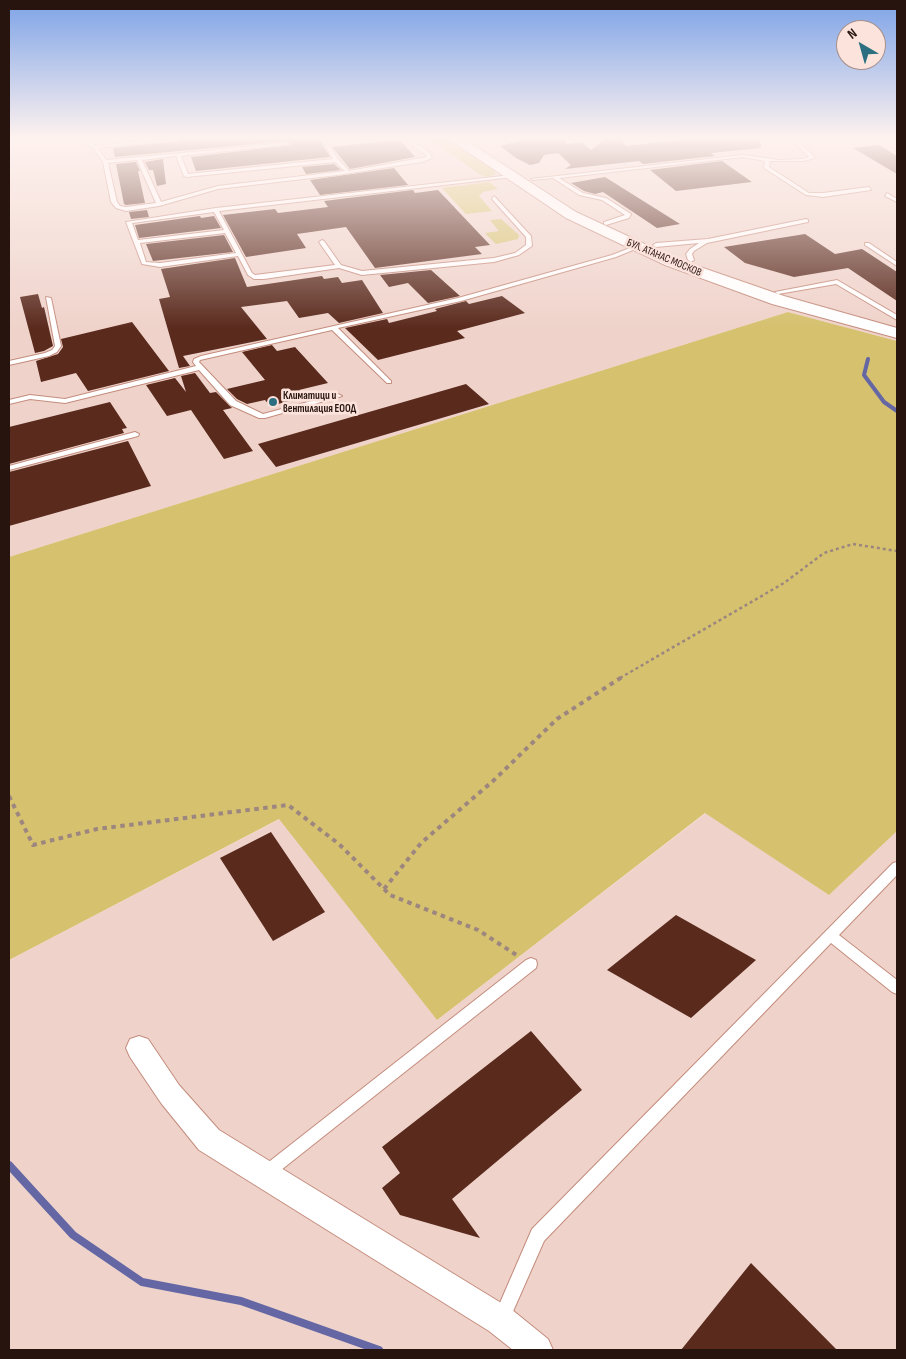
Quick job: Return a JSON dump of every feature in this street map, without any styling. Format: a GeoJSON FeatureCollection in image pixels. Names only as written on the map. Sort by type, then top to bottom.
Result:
{"type":"FeatureCollection","features":[{"type":"Feature","properties":{"kind":"main road","name":"БУЛ. АТАНАС МОСКОВ"},"geometry":{"type":"LineString","coordinates":[[553,200],[571,215],[672,262],[748,291],[827,315],[897,333]]}},
{"type":"Feature","properties":{"kind":"main road","name":"БУЛ. АТАНАС МОСКОВ"},"geometry":{"type":"LineString","coordinates":[[566,200],[606,223],[691,260],[778,292],[897,324]]}},
{"type":"Feature","properties":{"kind":"street"},"geometry":{"type":"LineString","coordinates":[[139,1048],[170,1094],[209,1140],[500,1320],[537,1350]]}},
{"type":"Feature","properties":{"kind":"lane"},"geometry":{"type":"LineString","coordinates":[[114,200],[118,207],[139,208],[172,200]]}},
{"type":"Feature","properties":{"kind":"lane"},"geometry":{"type":"LineString","coordinates":[[239,254],[150,265],[144,263],[129,222],[305,200]]}},
{"type":"Feature","properties":{"kind":"lane"},"geometry":{"type":"LineString","coordinates":[[216,210],[250,274],[254,277],[264,277],[339,266],[362,273],[494,260],[517,254],[529,246],[529,237],[496,200]]}},
{"type":"Feature","properties":{"kind":"lane"},"geometry":{"type":"LineString","coordinates":[[606,200],[628,214],[627,217],[606,223]]}},
{"type":"Feature","properties":{"kind":"lane"},"geometry":{"type":"LineString","coordinates":[[656,245],[708,240],[806,221]]}},
{"type":"Feature","properties":{"kind":"lane"},"geometry":{"type":"LineString","coordinates":[[136,242],[226,231]]}},
{"type":"Feature","properties":{"kind":"lane"},"geometry":{"type":"LineString","coordinates":[[691,260],[689,254],[692,250],[708,240]]}},
{"type":"Feature","properties":{"kind":"lane"},"geometry":{"type":"LineString","coordinates":[[322,242],[339,266]]}},
{"type":"Feature","properties":{"kind":"lane"},"geometry":{"type":"LineString","coordinates":[[867,244],[897,264]]}},
{"type":"Feature","properties":{"kind":"lane"},"geometry":{"type":"LineString","coordinates":[[338,396],[262,416],[233,403],[196,362],[197,359],[203,357],[459,300],[614,256],[637,247]]}},
{"type":"Feature","properties":{"kind":"lane"},"geometry":{"type":"LineString","coordinates":[[778,292],[837,282],[897,318]]}},
{"type":"Feature","properties":{"kind":"lane"},"geometry":{"type":"LineString","coordinates":[[9,363],[55,351],[58,346],[48,298]]}},
{"type":"Feature","properties":{"kind":"lane"},"geometry":{"type":"LineString","coordinates":[[333,328],[389,382]]}},
{"type":"Feature","properties":{"kind":"lane"},"geometry":{"type":"LineString","coordinates":[[9,402],[30,397],[65,401],[201,367]]}},
{"type":"Feature","properties":{"kind":"lane"},"geometry":{"type":"LineString","coordinates":[[9,468],[135,434]]}},
{"type":"Feature","properties":{"kind":"lane"},"geometry":{"type":"LineString","coordinates":[[500,1320],[538,1236],[897,867]]}},
{"type":"Feature","properties":{"kind":"lane"},"geometry":{"type":"LineString","coordinates":[[831,936],[897,988]]}},
{"type":"Feature","properties":{"kind":"lane"},"geometry":{"type":"LineString","coordinates":[[263,1175],[530,964]]}},
{"type":"Feature","properties":{"kind":"path"},"geometry":{"type":"LineString","coordinates":[[384,889],[421,843],[493,781],[557,719],[612,682],[784,584],[824,553],[853,544],[897,552]]}},
{"type":"Feature","properties":{"kind":"path"},"geometry":{"type":"LineString","coordinates":[[9,796],[33,845],[97,829],[215,813],[288,806],[339,844],[390,895],[478,930],[530,964]]}},
{"type":"Feature","properties":{"kind":"shaded area"},"geometry":{"type":"Polygon","coordinates":[[[9,200],[897,200],[897,341],[788,312],[9,557],[9,200]]]}},
{"type":"Feature","properties":{"kind":"shaded area"},"geometry":{"type":"Polygon","coordinates":[[[453,200],[483,200],[492,211],[466,214],[453,200]]]}},
{"type":"Feature","properties":{"kind":"shaded area"},"geometry":{"type":"Polygon","coordinates":[[[501,219],[519,235],[518,239],[496,244],[485,233],[499,231],[490,220],[501,219]]]}},
{"type":"Feature","properties":{"kind":"shaded area"},"geometry":{"type":"Polygon","coordinates":[[[788,312],[897,341],[897,831],[829,895],[705,813],[437,1020],[279,819],[9,960],[9,557],[788,312]]]}},
{"type":"Feature","properties":{"kind":"shaded area"},"geometry":{"type":"Polygon","coordinates":[[[706,813],[829,895],[897,831],[897,1350],[9,1350],[9,960],[280,819],[437,1020],[706,813]]]}},
{"type":"Feature","properties":{"kind":"building"},"geometry":{"type":"Polygon","coordinates":[[[123,200],[144,200],[145,203],[126,205],[123,200]]]}},
{"type":"Feature","properties":{"kind":"building"},"geometry":{"type":"Polygon","coordinates":[[[448,200],[490,245],[475,247],[482,254],[375,268],[346,227],[297,234],[306,248],[246,257],[223,215],[275,209],[278,213],[328,207],[324,201],[448,200]]]}},
{"type":"Feature","properties":{"kind":"building"},"geometry":{"type":"Polygon","coordinates":[[[616,200],[642,200],[680,224],[657,228],[616,200]]]}},
{"type":"Feature","properties":{"kind":"building"},"geometry":{"type":"Polygon","coordinates":[[[147,210],[149,217],[131,219],[129,212],[147,210]]]}},
{"type":"Feature","properties":{"kind":"building"},"geometry":{"type":"Polygon","coordinates":[[[200,216],[201,218],[214,216],[221,228],[139,238],[135,225],[200,216]]]}},
{"type":"Feature","properties":{"kind":"building"},"geometry":{"type":"Polygon","coordinates":[[[805,234],[835,254],[862,249],[897,272],[897,301],[848,268],[794,277],[745,263],[724,247],[805,234]]]}},
{"type":"Feature","properties":{"kind":"building"},"geometry":{"type":"Polygon","coordinates":[[[224,235],[233,252],[153,261],[146,244],[224,235]]]}},
{"type":"Feature","properties":{"kind":"building"},"geometry":{"type":"Polygon","coordinates":[[[235,258],[247,287],[322,276],[324,279],[338,277],[342,283],[362,280],[383,313],[339,323],[328,313],[299,318],[287,301],[241,307],[267,339],[183,356],[190,366],[179,368],[159,299],[170,297],[161,269],[235,258]]]}},
{"type":"Feature","properties":{"kind":"building"},"geometry":{"type":"Polygon","coordinates":[[[431,270],[460,296],[428,303],[408,283],[389,287],[380,275],[431,270]]]}},
{"type":"Feature","properties":{"kind":"building"},"geometry":{"type":"Polygon","coordinates":[[[38,294],[42,308],[44,307],[53,346],[35,353],[20,297],[38,294]]]}},
{"type":"Feature","properties":{"kind":"building"},"geometry":{"type":"Polygon","coordinates":[[[502,296],[525,313],[457,331],[465,338],[378,360],[345,328],[387,319],[389,323],[437,311],[435,309],[466,301],[469,304],[502,296]]]}},
{"type":"Feature","properties":{"kind":"building"},"geometry":{"type":"Polygon","coordinates":[[[132,322],[169,371],[88,391],[76,373],[41,382],[36,361],[58,354],[63,347],[61,339],[132,322]]]}},
{"type":"Feature","properties":{"kind":"building"},"geometry":{"type":"Polygon","coordinates":[[[272,345],[277,351],[295,347],[328,383],[299,390],[305,397],[270,406],[265,400],[247,404],[237,399],[227,389],[265,380],[242,352],[272,345]]]}},
{"type":"Feature","properties":{"kind":"building"},"geometry":{"type":"Polygon","coordinates":[[[195,373],[210,393],[216,392],[232,408],[223,410],[253,451],[224,459],[191,410],[167,416],[146,385],[175,378],[186,392],[181,376],[195,373]]]}},
{"type":"Feature","properties":{"kind":"building"},"geometry":{"type":"Polygon","coordinates":[[[466,384],[489,404],[276,467],[258,444],[466,384]]]}},
{"type":"Feature","properties":{"kind":"building"},"geometry":{"type":"Polygon","coordinates":[[[110,402],[127,428],[122,429],[124,433],[9,464],[9,427],[110,402]]]}},
{"type":"Feature","properties":{"kind":"building"},"geometry":{"type":"Polygon","coordinates":[[[128,441],[151,486],[9,526],[9,472],[128,441]]]}},
{"type":"Feature","properties":{"kind":"building"},"geometry":{"type":"Polygon","coordinates":[[[271,832],[325,912],[273,941],[220,858],[271,832]]]}},
{"type":"Feature","properties":{"kind":"building"},"geometry":{"type":"Polygon","coordinates":[[[676,915],[756,960],[691,1018],[607,970],[676,915]]]}},
{"type":"Feature","properties":{"kind":"building"},"geometry":{"type":"Polygon","coordinates":[[[531,1031],[582,1090],[452,1199],[480,1238],[400,1215],[382,1188],[400,1173],[382,1147],[531,1031]]]}},
{"type":"Feature","properties":{"kind":"building"},"geometry":{"type":"Polygon","coordinates":[[[751,1263],[837,1350],[681,1350],[751,1263]]]}},
{"type":"Feature","properties":{"kind":"waterway"},"geometry":{"type":"LineString","coordinates":[[868,359],[864,375],[884,402],[897,411]]}},
{"type":"Feature","properties":{"kind":"waterway"},"geometry":{"type":"LineString","coordinates":[[9,1165],[73,1235],[142,1282],[241,1301],[379,1350]]}},
{"type":"Feature","properties":{"kind":"place","name":"Климатици и вентилация ЕООД"},"geometry":{"type":"Point","coordinates":[273,402]}}]}
